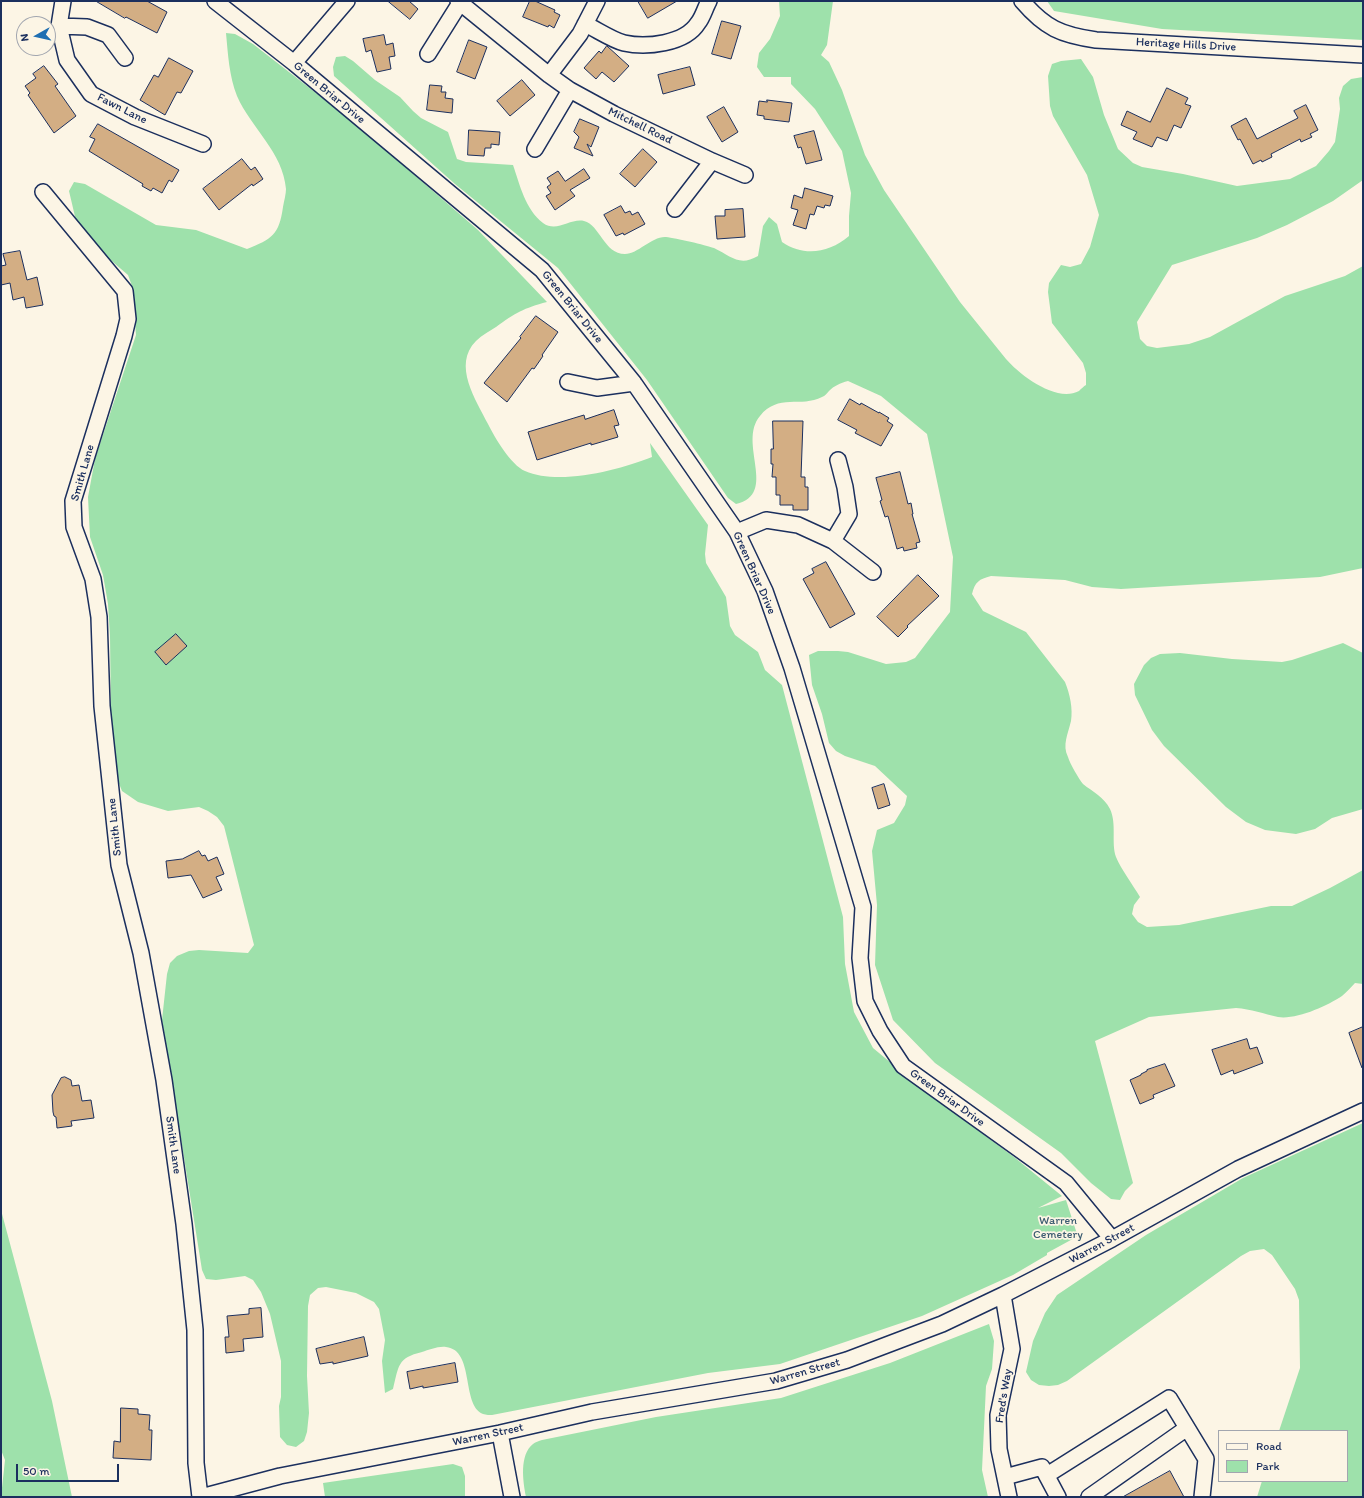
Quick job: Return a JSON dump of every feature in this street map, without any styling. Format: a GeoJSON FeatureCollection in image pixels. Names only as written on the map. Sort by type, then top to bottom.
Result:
{"type":"FeatureCollection","features":[{"type":"Feature","properties":{"kind":"street","name":"Fawn Lane"},"geometry":{"type":"LineString","coordinates":[[63,1],[59,26],[67,60],[91,94],[135,117],[203,144]]}},
{"type":"Feature","properties":{"kind":"street","name":"Green Briar Drive"},"geometry":{"type":"LineString","coordinates":[[215,1],[294,64],[542,270],[634,383],[736,532],[765,591],[792,668],[863,907],[860,958],[865,1001],[880,1031],[903,1066],[1066,1183],[1112,1239]]}},
{"type":"Feature","properties":{"kind":"street"},"geometry":{"type":"LineString","coordinates":[[294,64],[347,1]]}},
{"type":"Feature","properties":{"kind":"street"},"geometry":{"type":"LineString","coordinates":[[549,75],[580,34],[597,1]]}},
{"type":"Feature","properties":{"kind":"street"},"geometry":{"type":"LineString","coordinates":[[585,24],[623,43],[645,46],[666,43],[682,37],[698,24],[709,1]]}},
{"type":"Feature","properties":{"kind":"street","name":"Heritage Hills Drive"},"geometry":{"type":"LineString","coordinates":[[1022,1],[1033,14],[1051,28],[1074,37],[1096,40],[1363,55]]}},
{"type":"Feature","properties":{"kind":"street","name":"Mitchell Road"},"geometry":{"type":"LineString","coordinates":[[428,54],[459,2],[549,75],[570,90],[614,114],[712,161],[746,175]]}},
{"type":"Feature","properties":{"kind":"street"},"geometry":{"type":"LineString","coordinates":[[59,26],[87,27],[108,35],[125,58]]}},
{"type":"Feature","properties":{"kind":"street"},"geometry":{"type":"LineString","coordinates":[[535,149],[570,90]]}},
{"type":"Feature","properties":{"kind":"street"},"geometry":{"type":"LineString","coordinates":[[675,209],[712,161]]}},
{"type":"Feature","properties":{"kind":"street","name":"Smith Lane"},"geometry":{"type":"LineString","coordinates":[[43,192],[124,291],[128,318],[124,336],[73,501],[74,527],[93,579],[99,617],[102,706],[119,865],[140,953],[164,1080],[184,1224],[195,1330],[196,1463],[200,1497]]}},
{"type":"Feature","properties":{"kind":"street"},"geometry":{"type":"LineString","coordinates":[[568,382],[597,388],[634,383]]}},
{"type":"Feature","properties":{"kind":"street"},"geometry":{"type":"LineString","coordinates":[[833,542],[849,514],[845,486],[838,460]]}},
{"type":"Feature","properties":{"kind":"street"},"geometry":{"type":"LineString","coordinates":[[736,532],[766,520],[798,525],[833,542],[873,572]]}},
{"type":"Feature","properties":{"kind":"street","name":"Warren Street"},"geometry":{"type":"LineString","coordinates":[[200,1497],[280,1476],[500,1433],[592,1412],[776,1381],[847,1360],[942,1324],[1003,1295],[1112,1239],[1238,1169],[1363,1111]]}},
{"type":"Feature","properties":{"kind":"street","name":"Fred's Way"},"geometry":{"type":"LineString","coordinates":[[1003,1295],[1012,1350],[998,1415],[1000,1449],[1009,1497]]}},
{"type":"Feature","properties":{"kind":"street"},"geometry":{"type":"LineString","coordinates":[[1046,1475],[1169,1398],[1206,1459],[1202,1497]]}},
{"type":"Feature","properties":{"kind":"street"},"geometry":{"type":"LineString","coordinates":[[1089,1497],[1187,1428]]}},
{"type":"Feature","properties":{"kind":"street"},"geometry":{"type":"LineString","coordinates":[[500,1433],[512,1497]]}},
{"type":"Feature","properties":{"kind":"street"},"geometry":{"type":"LineString","coordinates":[[1005,1477],[1042,1467],[1058,1497]]}},
{"type":"Feature","properties":{"kind":"green space"},"geometry":{"type":"Polygon","coordinates":[[[779,1],[833,1],[827,45],[821,55],[829,62],[842,90],[865,155],[884,190],[960,302],[1006,359],[1039,386],[1060,393],[1070,394],[1079,391],[1086,385],[1086,373],[1083,363],[1052,323],[1048,292],[1049,283],[1061,265],[1070,267],[1081,264],[1090,247],[1099,215],[1087,175],[1053,116],[1050,106],[1048,76],[1052,64],[1061,61],[1081,59],[1093,77],[1104,115],[1118,149],[1133,163],[1142,167],[1237,186],[1290,179],[1316,166],[1335,142],[1340,109],[1339,98],[1343,86],[1351,79],[1363,77],[1363,180],[1333,201],[1287,225],[1257,238],[1172,265],[1137,322],[1140,339],[1147,346],[1157,348],[1189,344],[1210,337],[1285,296],[1345,276],[1363,266],[1363,568],[1320,577],[1121,589],[1092,587],[1065,580],[991,576],[983,578],[978,582],[972,594],[983,611],[1026,632],[1065,682],[1070,696],[1072,712],[1067,735],[1066,753],[1083,784],[1101,798],[1110,809],[1113,821],[1116,857],[1140,897],[1134,905],[1132,914],[1138,922],[1147,927],[1179,925],[1271,906],[1292,906],[1363,870],[1363,984],[1355,983],[1336,1000],[1320,1008],[1293,1016],[1278,1017],[1252,1010],[1236,1008],[1149,1017],[1095,1041],[1133,1183],[1125,1191],[1120,1200],[1111,1199],[1091,1183],[1061,1153],[935,1063],[893,1020],[875,965],[877,905],[872,851],[877,830],[894,823],[905,805],[907,796],[875,766],[845,756],[836,751],[829,743],[822,714],[812,685],[809,655],[818,651],[838,651],[848,652],[886,664],[906,662],[915,658],[950,612],[953,557],[927,434],[881,396],[848,381],[837,385],[824,396],[814,400],[774,405],[760,416],[754,427],[753,440],[756,479],[755,490],[748,498],[736,504],[728,498],[647,380],[558,268],[455,184],[334,76],[333,67],[336,57],[345,56],[375,80],[400,97],[421,118],[448,132],[457,159],[466,162],[513,165],[527,204],[543,223],[548,226],[558,226],[574,221],[584,221],[594,228],[607,245],[618,253],[630,253],[656,239],[666,237],[714,248],[730,257],[746,261],[758,256],[763,226],[769,217],[777,224],[782,242],[799,250],[816,251],[833,246],[849,236],[851,193],[842,151],[815,109],[791,84],[791,77],[764,77],[757,67],[759,53],[770,39],[780,16],[779,1]]]}},
{"type":"Feature","properties":{"kind":"green space"},"geometry":{"type":"Polygon","coordinates":[[[1047,1],[1363,1],[1363,40],[1162,29],[1054,11],[1047,1]]]}},
{"type":"Feature","properties":{"kind":"green space","name":"Warren Cemetery"},"geometry":{"type":"Polygon","coordinates":[[[226,33],[235,34],[253,44],[352,121],[478,230],[547,302],[532,306],[520,312],[481,337],[469,350],[466,361],[468,382],[473,394],[495,436],[514,463],[525,471],[539,475],[571,477],[623,467],[652,457],[650,443],[708,525],[705,554],[706,563],[726,597],[730,626],[735,635],[758,652],[765,670],[782,685],[843,917],[845,964],[854,1012],[873,1048],[926,1092],[1014,1157],[1062,1196],[1038,1208],[1066,1200],[1076,1231],[1080,1235],[1047,1253],[1047,1255],[1013,1275],[922,1316],[780,1364],[708,1373],[492,1415],[483,1414],[476,1409],[469,1390],[465,1367],[461,1357],[455,1350],[446,1347],[414,1354],[403,1360],[398,1369],[393,1389],[385,1393],[382,1361],[385,1340],[379,1309],[374,1302],[356,1293],[326,1287],[318,1288],[310,1295],[308,1306],[307,1376],[309,1413],[307,1432],[304,1441],[296,1447],[287,1445],[280,1437],[279,1406],[281,1397],[281,1361],[270,1314],[261,1292],[253,1280],[245,1276],[216,1280],[206,1279],[202,1270],[162,1020],[167,974],[170,963],[177,956],[189,951],[199,950],[248,953],[254,945],[224,826],[217,817],[199,807],[168,811],[138,802],[122,791],[118,781],[111,716],[108,604],[103,575],[90,537],[88,497],[95,459],[136,335],[132,286],[128,275],[85,238],[77,225],[69,191],[74,182],[85,184],[156,225],[196,230],[247,249],[263,242],[273,235],[279,224],[285,195],[286,189],[284,176],[273,152],[250,119],[237,96],[228,57],[226,33]]]}},
{"type":"Feature","properties":{"kind":"green space"},"geometry":{"type":"Polygon","coordinates":[[[1343,643],[1363,653],[1363,809],[1332,818],[1315,829],[1296,834],[1265,830],[1246,822],[1226,807],[1164,746],[1152,730],[1135,695],[1134,684],[1144,665],[1151,658],[1160,654],[1180,653],[1232,659],[1282,662],[1343,643]]]}},
{"type":"Feature","properties":{"kind":"green space"},"geometry":{"type":"Polygon","coordinates":[[[1363,1123],[1363,1497],[1257,1497],[1262,1482],[1348,1482],[1348,1430],[1279,1430],[1300,1368],[1299,1300],[1295,1289],[1272,1255],[1264,1249],[1250,1251],[1241,1256],[1067,1381],[1058,1385],[1039,1385],[1031,1380],[1026,1372],[1033,1341],[1045,1313],[1057,1295],[1146,1235],[1243,1178],[1363,1123]]]}},
{"type":"Feature","properties":{"kind":"green space"},"geometry":{"type":"Polygon","coordinates":[[[1,1210],[52,1401],[72,1497],[1,1497],[5,1460],[1,1450],[1,1210]]]}},
{"type":"Feature","properties":{"kind":"green space"},"geometry":{"type":"Polygon","coordinates":[[[989,1324],[994,1341],[992,1369],[986,1386],[982,1470],[988,1497],[526,1497],[523,1477],[524,1462],[529,1449],[534,1443],[542,1440],[656,1417],[781,1398],[890,1363],[989,1324]]]}},
{"type":"Feature","properties":{"kind":"green space"},"geometry":{"type":"Polygon","coordinates":[[[453,1464],[462,1467],[465,1476],[465,1497],[325,1497],[323,1483],[453,1464]]]}},
{"type":"Feature","properties":{"kind":"building"},"geometry":{"type":"Polygon","coordinates":[[[96,1],[147,1],[167,12],[157,33],[126,17],[125,18],[96,1]]]}},
{"type":"Feature","properties":{"kind":"building"},"geometry":{"type":"Polygon","coordinates":[[[388,1],[409,1],[418,9],[410,19],[388,1]]]}},
{"type":"Feature","properties":{"kind":"building"},"geometry":{"type":"Polygon","coordinates":[[[530,1],[535,1],[555,10],[554,12],[560,15],[554,28],[523,17],[530,1]]]}},
{"type":"Feature","properties":{"kind":"building"},"geometry":{"type":"Polygon","coordinates":[[[638,1],[677,1],[648,18],[638,1]]]}},
{"type":"Feature","properties":{"kind":"building"},"geometry":{"type":"Polygon","coordinates":[[[722,21],[741,26],[731,59],[712,54],[722,21]]]}},
{"type":"Feature","properties":{"kind":"building"},"geometry":{"type":"Polygon","coordinates":[[[384,35],[386,45],[393,43],[395,56],[389,57],[391,69],[377,72],[371,50],[366,52],[363,39],[384,35]]]}},
{"type":"Feature","properties":{"kind":"building"},"geometry":{"type":"Polygon","coordinates":[[[469,40],[487,47],[475,79],[457,72],[469,40]]]}},
{"type":"Feature","properties":{"kind":"building"},"geometry":{"type":"Polygon","coordinates":[[[607,46],[629,66],[614,82],[602,72],[596,79],[584,68],[599,51],[601,53],[607,46]]]}},
{"type":"Feature","properties":{"kind":"building"},"geometry":{"type":"Polygon","coordinates":[[[169,58],[193,71],[181,93],[177,92],[165,115],[140,100],[154,75],[158,77],[169,58]]]}},
{"type":"Feature","properties":{"kind":"building"},"geometry":{"type":"Polygon","coordinates":[[[44,66],[58,84],[55,86],[76,116],[54,133],[28,95],[30,93],[25,86],[36,78],[33,74],[44,66]]]}},
{"type":"Feature","properties":{"kind":"building"},"geometry":{"type":"Polygon","coordinates":[[[690,67],[695,85],[663,94],[658,75],[690,67]]]}},
{"type":"Feature","properties":{"kind":"building"},"geometry":{"type":"Polygon","coordinates":[[[522,80],[535,95],[510,116],[497,101],[522,80]]]}},
{"type":"Feature","properties":{"kind":"building"},"geometry":{"type":"Polygon","coordinates":[[[430,85],[442,86],[441,92],[446,92],[445,98],[453,99],[452,113],[427,110],[430,85]]]}},
{"type":"Feature","properties":{"kind":"building"},"geometry":{"type":"Polygon","coordinates":[[[1167,88],[1188,98],[1185,104],[1191,106],[1181,128],[1174,125],[1167,141],[1157,137],[1152,147],[1133,139],[1137,132],[1121,125],[1127,111],[1150,122],[1167,88]]]}},
{"type":"Feature","properties":{"kind":"building"},"geometry":{"type":"Polygon","coordinates":[[[767,100],[792,103],[789,122],[764,119],[764,116],[757,115],[759,101],[767,102],[767,100]]]}},
{"type":"Feature","properties":{"kind":"building"},"geometry":{"type":"Polygon","coordinates":[[[1306,105],[1318,130],[1310,134],[1312,137],[1301,142],[1300,139],[1271,154],[1272,157],[1262,162],[1261,160],[1253,164],[1240,139],[1238,140],[1231,126],[1246,118],[1257,139],[1298,118],[1294,111],[1306,105]]]}},
{"type":"Feature","properties":{"kind":"building"},"geometry":{"type":"Polygon","coordinates":[[[724,107],[738,132],[722,142],[707,117],[724,107]]]}},
{"type":"Feature","properties":{"kind":"building"},"geometry":{"type":"Polygon","coordinates":[[[580,119],[599,127],[591,147],[587,144],[593,156],[574,148],[579,137],[574,132],[580,119]]]}},
{"type":"Feature","properties":{"kind":"building"},"geometry":{"type":"Polygon","coordinates":[[[98,124],[179,170],[172,182],[169,180],[162,193],[153,188],[151,191],[142,186],[143,184],[89,151],[95,139],[90,137],[98,124]]]}},
{"type":"Feature","properties":{"kind":"building"},"geometry":{"type":"Polygon","coordinates":[[[469,130],[500,132],[499,145],[491,144],[491,148],[485,148],[484,156],[468,155],[469,130]]]}},
{"type":"Feature","properties":{"kind":"building"},"geometry":{"type":"Polygon","coordinates":[[[814,131],[822,160],[806,164],[801,147],[798,148],[794,136],[814,131]]]}},
{"type":"Feature","properties":{"kind":"building"},"geometry":{"type":"Polygon","coordinates":[[[643,149],[657,162],[635,187],[620,174],[643,149]]]}},
{"type":"Feature","properties":{"kind":"building"},"geometry":{"type":"Polygon","coordinates":[[[242,159],[251,170],[255,167],[263,179],[253,186],[252,184],[219,210],[203,189],[242,159]]]}},
{"type":"Feature","properties":{"kind":"building"},"geometry":{"type":"Polygon","coordinates":[[[584,169],[590,178],[570,190],[575,196],[555,210],[546,196],[551,193],[547,187],[551,184],[547,178],[558,171],[565,181],[584,169]]]}},
{"type":"Feature","properties":{"kind":"building"},"geometry":{"type":"Polygon","coordinates":[[[805,188],[833,196],[830,206],[825,205],[824,208],[817,206],[814,215],[810,214],[806,229],[793,225],[798,210],[791,208],[794,195],[802,198],[805,188]]]}},
{"type":"Feature","properties":{"kind":"building"},"geometry":{"type":"Polygon","coordinates":[[[621,206],[625,213],[630,211],[632,215],[638,212],[645,224],[624,235],[623,233],[616,236],[604,215],[621,206]]]}},
{"type":"Feature","properties":{"kind":"building"},"geometry":{"type":"Polygon","coordinates":[[[743,209],[745,237],[717,239],[715,216],[725,216],[725,210],[743,209]]]}},
{"type":"Feature","properties":{"kind":"building"},"geometry":{"type":"Polygon","coordinates":[[[20,251],[27,280],[37,277],[43,305],[26,308],[24,297],[13,300],[10,283],[1,285],[1,266],[6,265],[3,254],[20,251]]]}},
{"type":"Feature","properties":{"kind":"building"},"geometry":{"type":"Polygon","coordinates":[[[536,316],[558,332],[534,369],[532,368],[507,402],[484,383],[521,338],[520,337],[536,316]]]}},
{"type":"Feature","properties":{"kind":"building"},"geometry":{"type":"Polygon","coordinates":[[[850,399],[860,405],[861,403],[889,418],[887,421],[893,425],[881,446],[855,433],[857,430],[838,420],[850,399]]]}},
{"type":"Feature","properties":{"kind":"building"},"geometry":{"type":"Polygon","coordinates":[[[614,410],[619,425],[614,426],[618,437],[591,445],[591,443],[537,460],[528,432],[584,415],[585,419],[614,410]]]}},
{"type":"Feature","properties":{"kind":"building"},"geometry":{"type":"Polygon","coordinates":[[[773,421],[803,421],[801,477],[805,477],[805,487],[808,487],[808,510],[793,510],[793,505],[780,505],[780,495],[776,495],[776,477],[772,477],[773,464],[771,464],[771,449],[773,449],[773,421]]]}},
{"type":"Feature","properties":{"kind":"building"},"geometry":{"type":"Polygon","coordinates":[[[900,472],[908,504],[911,503],[912,514],[920,542],[916,543],[917,548],[904,551],[903,547],[897,549],[888,516],[885,517],[880,501],[882,500],[876,478],[900,472]]]}},
{"type":"Feature","properties":{"kind":"building"},"geometry":{"type":"Polygon","coordinates":[[[826,562],[855,614],[830,628],[803,579],[814,573],[812,569],[826,562]]]}},
{"type":"Feature","properties":{"kind":"building"},"geometry":{"type":"Polygon","coordinates":[[[918,575],[939,596],[907,626],[908,627],[898,637],[877,617],[918,575]]]}},
{"type":"Feature","properties":{"kind":"building"},"geometry":{"type":"Polygon","coordinates":[[[176,634],[187,646],[166,665],[155,652],[176,634]]]}},
{"type":"Feature","properties":{"kind":"building"},"geometry":{"type":"Polygon","coordinates":[[[884,784],[890,805],[878,809],[872,788],[884,784]]]}},
{"type":"Feature","properties":{"kind":"building"},"geometry":{"type":"Polygon","coordinates":[[[199,851],[202,856],[205,855],[208,861],[217,857],[224,874],[216,877],[222,890],[203,898],[191,875],[168,878],[166,861],[182,859],[199,851]]]}},
{"type":"Feature","properties":{"kind":"building"},"geometry":{"type":"Polygon","coordinates":[[[1363,1027],[1363,1067],[1362,1068],[1349,1033],[1363,1027]]]}},
{"type":"Feature","properties":{"kind":"building"},"geometry":{"type":"Polygon","coordinates":[[[1247,1039],[1250,1049],[1257,1047],[1263,1063],[1234,1074],[1233,1070],[1221,1075],[1212,1050],[1247,1039]]]}},
{"type":"Feature","properties":{"kind":"building"},"geometry":{"type":"Polygon","coordinates":[[[1165,1064],[1175,1086],[1153,1095],[1154,1098],[1140,1104],[1130,1080],[1141,1075],[1147,1070],[1165,1064]]]}},
{"type":"Feature","properties":{"kind":"building"},"geometry":{"type":"Polygon","coordinates":[[[65,1077],[71,1080],[72,1086],[79,1085],[82,1101],[91,1100],[94,1118],[71,1121],[72,1126],[57,1128],[56,1117],[54,1116],[53,1112],[52,1095],[61,1078],[65,1077]]]}},
{"type":"Feature","properties":{"kind":"building"},"geometry":{"type":"Polygon","coordinates":[[[261,1308],[263,1337],[243,1339],[244,1351],[226,1353],[225,1337],[229,1337],[227,1316],[249,1314],[249,1309],[261,1308]]]}},
{"type":"Feature","properties":{"kind":"building"},"geometry":{"type":"Polygon","coordinates":[[[364,1337],[368,1356],[333,1364],[333,1362],[320,1364],[316,1349],[364,1337]]]}},
{"type":"Feature","properties":{"kind":"building"},"geometry":{"type":"Polygon","coordinates":[[[455,1363],[458,1382],[410,1389],[407,1372],[455,1363]]]}},
{"type":"Feature","properties":{"kind":"building"},"geometry":{"type":"Polygon","coordinates":[[[121,1408],[138,1409],[138,1414],[150,1415],[149,1430],[152,1430],[151,1460],[113,1458],[114,1441],[120,1442],[121,1408]]]}},
{"type":"Feature","properties":{"kind":"building"},"geometry":{"type":"Polygon","coordinates":[[[1170,1471],[1184,1497],[1123,1497],[1170,1471]]]}}]}
